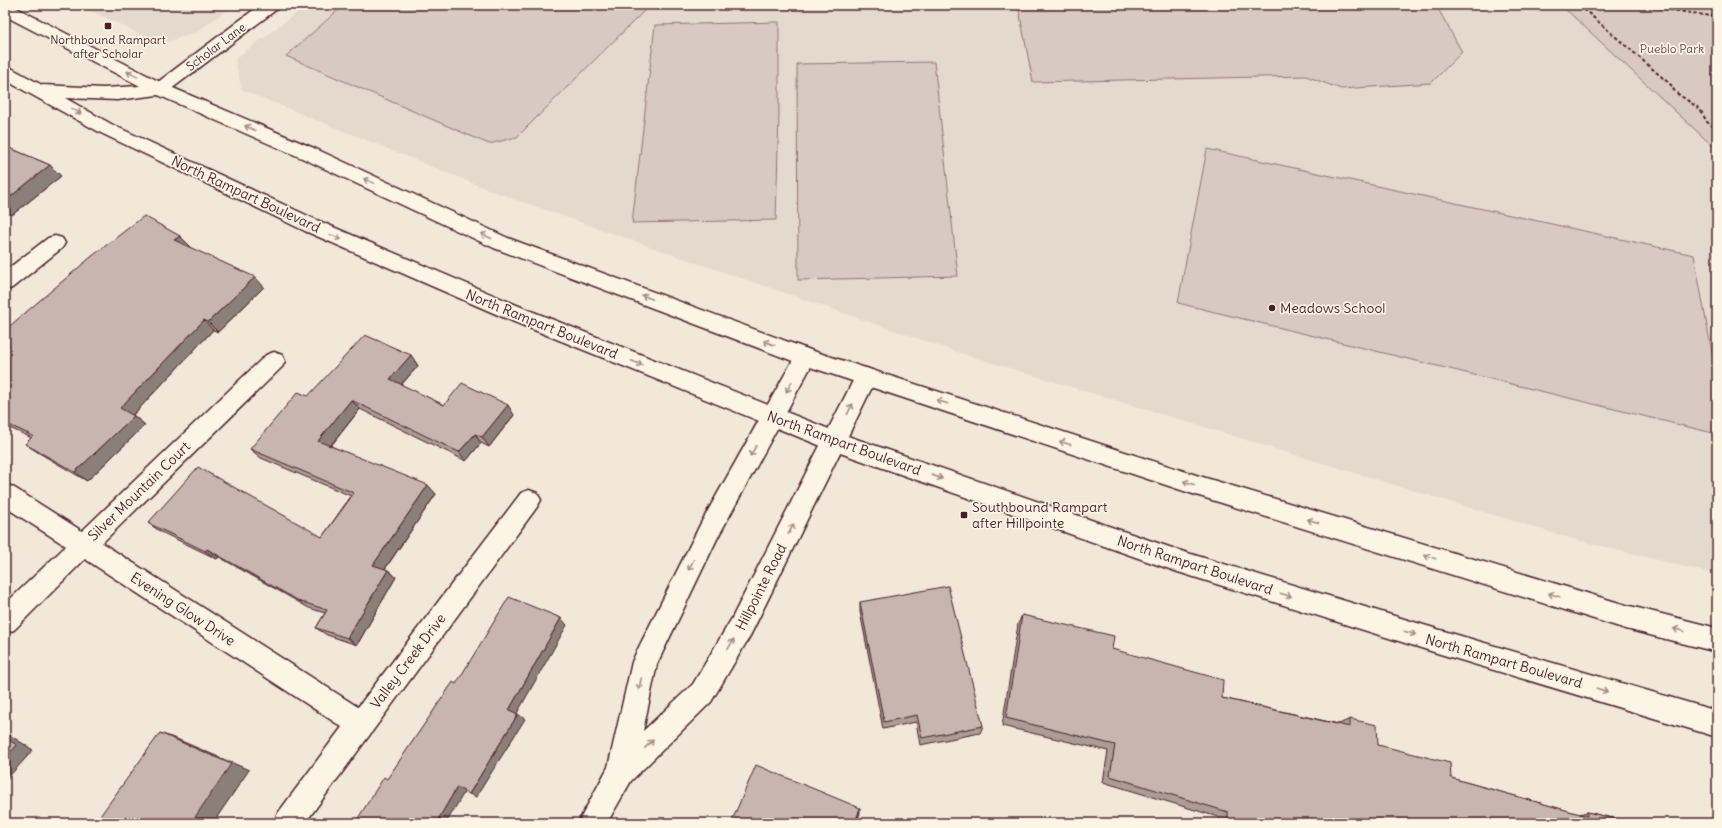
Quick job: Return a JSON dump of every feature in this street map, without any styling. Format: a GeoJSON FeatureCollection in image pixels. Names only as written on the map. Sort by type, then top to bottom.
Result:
{"type":"FeatureCollection","features":[{"type":"Feature","properties":{"kind":"main road","name":"Scholar Lane"},"geometry":{"type":"LineString","coordinates":[[160,88],[271,5]]}},
{"type":"Feature","properties":{"kind":"main road"},"geometry":{"type":"LineString","coordinates":[[5,9],[160,88],[317,157],[501,243],[805,357],[1196,485],[1418,554],[1626,617],[1717,640]]}},
{"type":"Feature","properties":{"kind":"main road","name":"North Rampart Boulevard"},"geometry":{"type":"LineString","coordinates":[[5,72],[107,129],[312,226],[519,315],[834,441],[1178,561],[1437,642],[1717,724]]}},
{"type":"Feature","properties":{"kind":"main road"},"geometry":{"type":"LineString","coordinates":[[36,89],[84,94],[125,95],[160,88]]}},
{"type":"Feature","properties":{"kind":"main road"},"geometry":{"type":"LineString","coordinates":[[5,282],[55,243]]}},
{"type":"Feature","properties":{"kind":"main road","name":"Hillpointe Road"},"geometry":{"type":"LineString","coordinates":[[621,771],[645,662],[709,531],[805,357]]}},
{"type":"Feature","properties":{"kind":"main road","name":"Silver Mountain Court"},"geometry":{"type":"LineString","coordinates":[[5,621],[274,361]]}},
{"type":"Feature","properties":{"kind":"main road","name":"Hillpointe Road"},"geometry":{"type":"LineString","coordinates":[[592,823],[621,771],[702,692],[741,627],[866,377]]}},
{"type":"Feature","properties":{"kind":"main road","name":"Evening Glow Drive"},"geometry":{"type":"LineString","coordinates":[[5,494],[361,724]]}},
{"type":"Feature","properties":{"kind":"main road","name":"Valley Creek Drive"},"geometry":{"type":"LineString","coordinates":[[288,823],[530,500]]}},
{"type":"Feature","properties":{"kind":"path"},"geometry":{"type":"LineString","coordinates":[[1579,5],[1671,85],[1675,92],[1700,109],[1707,122],[1717,129]]}},
{"type":"Feature","properties":{"kind":"path"},"geometry":{"type":"LineString","coordinates":[[1640,5],[1717,17]]}},
{"type":"Feature","properties":{"kind":"shaded area"},"geometry":{"type":"Polygon","coordinates":[[[78,5],[234,5],[195,33],[161,44],[78,5]]]}},
{"type":"Feature","properties":{"kind":"shaded area","name":"Meadows School"},"geometry":{"type":"Polygon","coordinates":[[[307,5],[1561,5],[1717,150],[1717,575],[1573,539],[969,356],[492,191],[242,90],[235,59],[307,5]]]}},
{"type":"Feature","properties":{"kind":"green space"},"geometry":{"type":"Polygon","coordinates":[[[344,5],[650,5],[517,137],[489,144],[286,56],[344,5]]]}},
{"type":"Feature","properties":{"kind":"green space"},"geometry":{"type":"Polygon","coordinates":[[[1018,5],[1436,5],[1462,52],[1431,83],[1341,89],[1306,76],[1033,82],[1018,5]]]}},
{"type":"Feature","properties":{"kind":"green space","name":"Pueblo Park"},"geometry":{"type":"Polygon","coordinates":[[[1561,5],[1717,5],[1717,150],[1561,5]]]}},
{"type":"Feature","properties":{"kind":"green space"},"geometry":{"type":"Polygon","coordinates":[[[779,22],[779,113],[776,220],[632,223],[655,25],[779,22]]]}},
{"type":"Feature","properties":{"kind":"green space"},"geometry":{"type":"Polygon","coordinates":[[[934,62],[958,276],[798,280],[797,64],[934,62]]]}},
{"type":"Feature","properties":{"kind":"green space"},"geometry":{"type":"Polygon","coordinates":[[[1207,149],[1694,255],[1717,380],[1717,434],[1178,303],[1207,149]]]}},
{"type":"Feature","properties":{"kind":"building"},"geometry":{"type":"Polygon","coordinates":[[[5,146],[50,165],[5,201],[5,146]]]}},
{"type":"Feature","properties":{"kind":"building"},"geometry":{"type":"Polygon","coordinates":[[[144,216],[180,236],[174,240],[255,277],[208,322],[204,320],[120,408],[134,416],[75,472],[25,444],[33,436],[5,423],[5,330],[91,257],[144,216]]]}},
{"type":"Feature","properties":{"kind":"building"},"geometry":{"type":"Polygon","coordinates":[[[365,335],[411,355],[390,379],[444,405],[462,383],[508,405],[482,437],[475,434],[459,452],[351,400],[318,441],[428,485],[373,565],[388,570],[347,638],[316,628],[327,610],[299,601],[207,549],[205,551],[148,523],[198,467],[322,537],[354,493],[250,449],[298,392],[308,396],[365,335]]]}},
{"type":"Feature","properties":{"kind":"building"},"geometry":{"type":"Polygon","coordinates":[[[948,586],[983,726],[922,738],[917,715],[884,722],[860,602],[948,586]]]}},
{"type":"Feature","properties":{"kind":"building"},"geometry":{"type":"Polygon","coordinates":[[[509,597],[561,618],[509,710],[518,714],[469,794],[457,787],[436,823],[355,823],[384,777],[387,779],[453,682],[456,684],[509,597]]]}},
{"type":"Feature","properties":{"kind":"building"},"geometry":{"type":"Polygon","coordinates":[[[1022,615],[1114,636],[1112,649],[1223,680],[1222,698],[1350,727],[1350,719],[1377,725],[1378,745],[1450,763],[1451,778],[1587,816],[1587,812],[1633,823],[1228,823],[1228,812],[1110,776],[1115,745],[1006,718],[1022,615]]]}},
{"type":"Feature","properties":{"kind":"building"},"geometry":{"type":"Polygon","coordinates":[[[160,733],[231,764],[191,823],[95,823],[160,733]]]}},
{"type":"Feature","properties":{"kind":"building"},"geometry":{"type":"Polygon","coordinates":[[[5,738],[17,745],[5,758],[5,738]]]}},
{"type":"Feature","properties":{"kind":"building"},"geometry":{"type":"Polygon","coordinates":[[[756,765],[860,808],[855,823],[731,823],[756,765]]]}},
{"type":"Feature","properties":{"kind":"place","name":"Northbound Rampart after Scholar"},"geometry":{"type":"Point","coordinates":[108,26]}},
{"type":"Feature","properties":{"kind":"place","name":"Meadows School"},"geometry":{"type":"Point","coordinates":[1272,308]}},
{"type":"Feature","properties":{"kind":"place","name":"Southbound Rampart after Hillpointe"},"geometry":{"type":"Point","coordinates":[964,515]}}]}
